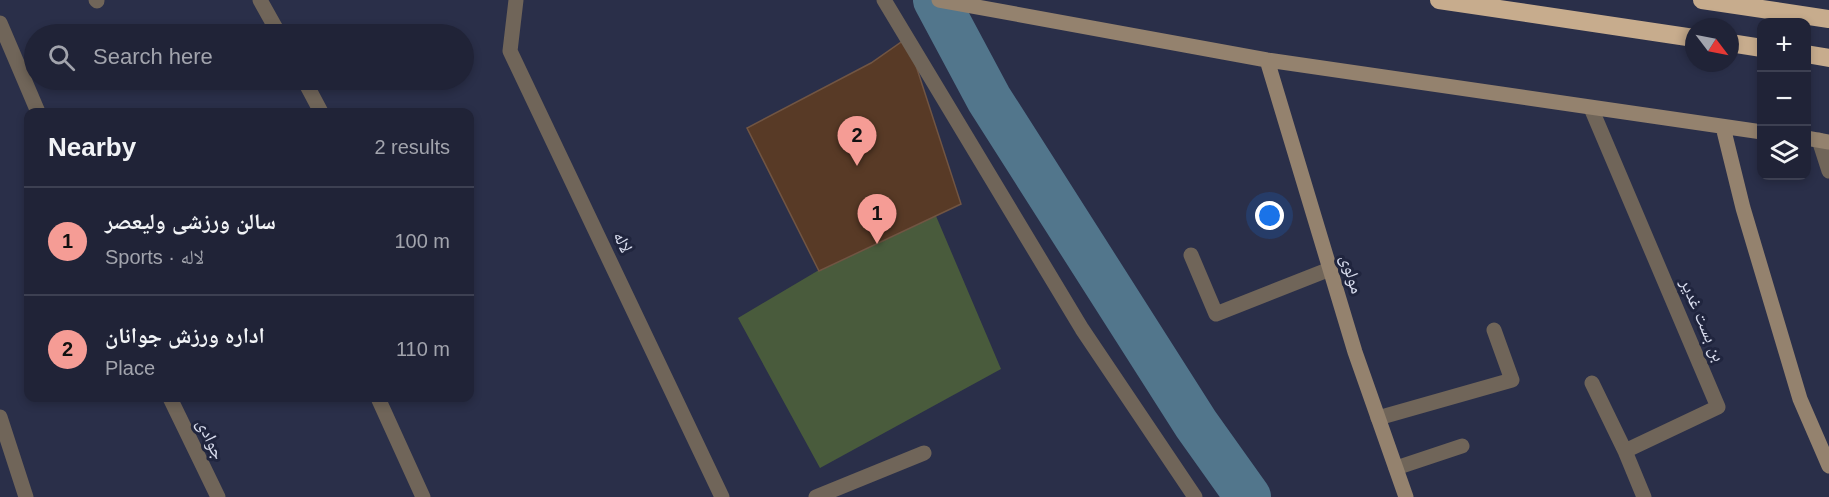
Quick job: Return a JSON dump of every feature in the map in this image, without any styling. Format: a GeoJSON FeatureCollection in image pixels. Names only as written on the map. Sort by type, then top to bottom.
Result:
{"type":"FeatureCollection","features":[{"type":"Feature","properties":{"kind":"highway"},"geometry":{"type":"LineString","coordinates":[[1439,0],[1685,37]]}},
{"type":"Feature","properties":{"kind":"highway"},"geometry":{"type":"LineString","coordinates":[[1702,0],[1829,19]]}},
{"type":"Feature","properties":{"kind":"highway"},"geometry":{"type":"LineString","coordinates":[[1739,44],[1757,47]]}},
{"type":"Feature","properties":{"kind":"highway"},"geometry":{"type":"LineString","coordinates":[[1811,55],[1829,58]]}},
{"type":"Feature","properties":{"kind":"street"},"geometry":{"type":"LineString","coordinates":[[260,0],[273,24]]}},
{"type":"Feature","properties":{"kind":"street","name":"لاله"},"geometry":{"type":"LineString","coordinates":[[516,0],[510,51],[722,497]]}},
{"type":"Feature","properties":{"kind":"street"},"geometry":{"type":"LineString","coordinates":[[884,0],[1082,329],[1195,497]]}},
{"type":"Feature","properties":{"kind":"street"},"geometry":{"type":"LineString","coordinates":[[939,0],[1267,60],[1757,131]]}},
{"type":"Feature","properties":{"kind":"street"},"geometry":{"type":"LineString","coordinates":[[0,23],[24,79]]}},
{"type":"Feature","properties":{"kind":"street","name":"مولوی"},"geometry":{"type":"LineString","coordinates":[[1267,60],[1355,352],[1406,497]]}},
{"type":"Feature","properties":{"kind":"street"},"geometry":{"type":"LineString","coordinates":[[29,90],[36,108]]}},
{"type":"Feature","properties":{"kind":"street"},"geometry":{"type":"LineString","coordinates":[[309,90],[319,108]]}},
{"type":"Feature","properties":{"kind":"street","name":"بن بست غدیر"},"geometry":{"type":"LineString","coordinates":[[1591,108],[1718,407],[1625,451]]}},
{"type":"Feature","properties":{"kind":"street"},"geometry":{"type":"LineString","coordinates":[[1723,127],[1743,208],[1800,399],[1829,466]]}},
{"type":"Feature","properties":{"kind":"street"},"geometry":{"type":"LineString","coordinates":[[1818,140],[1829,171]]}},
{"type":"Feature","properties":{"kind":"street"},"geometry":{"type":"LineString","coordinates":[[1191,255],[1216,314],[1330,269]]}},
{"type":"Feature","properties":{"kind":"street"},"geometry":{"type":"LineString","coordinates":[[1378,418],[1512,380],[1494,330]]}},
{"type":"Feature","properties":{"kind":"street"},"geometry":{"type":"LineString","coordinates":[[1592,383],[1625,451],[1644,497]]}},
{"type":"Feature","properties":{"kind":"street","name":"جوادی"},"geometry":{"type":"LineString","coordinates":[[172,402],[218,497]]}},
{"type":"Feature","properties":{"kind":"street"},"geometry":{"type":"LineString","coordinates":[[380,402],[423,497]]}},
{"type":"Feature","properties":{"kind":"street"},"geometry":{"type":"LineString","coordinates":[[0,417],[26,497]]}},
{"type":"Feature","properties":{"kind":"street"},"geometry":{"type":"LineString","coordinates":[[1396,468],[1462,446]]}},
{"type":"Feature","properties":{"kind":"street"},"geometry":{"type":"LineString","coordinates":[[816,497],[924,453]]}},
{"type":"Feature","properties":{"kind":"green space"},"geometry":{"type":"Polygon","coordinates":[[[871,63],[1001,369],[820,468],[738,318],[819,270],[747,128],[871,63]]]}},
{"type":"Feature","properties":{"kind":"building"},"geometry":{"type":"Polygon","coordinates":[[[907,38],[961,204],[819,271],[747,128],[871,63],[907,38]]]}},
{"type":"Feature","properties":{"kind":"waterway"},"geometry":{"type":"LineString","coordinates":[[936,0],[989,99],[1196,424],[1248,497]]}},
{"type":"Feature","properties":{"kind":"place","name":"اداره ورزش جوانان"},"geometry":{"type":"Point","coordinates":[857,166]}},
{"type":"Feature","properties":{"kind":"place","name":"سالن ورزشی ولیعصر"},"geometry":{"type":"Point","coordinates":[877,244]}}]}
